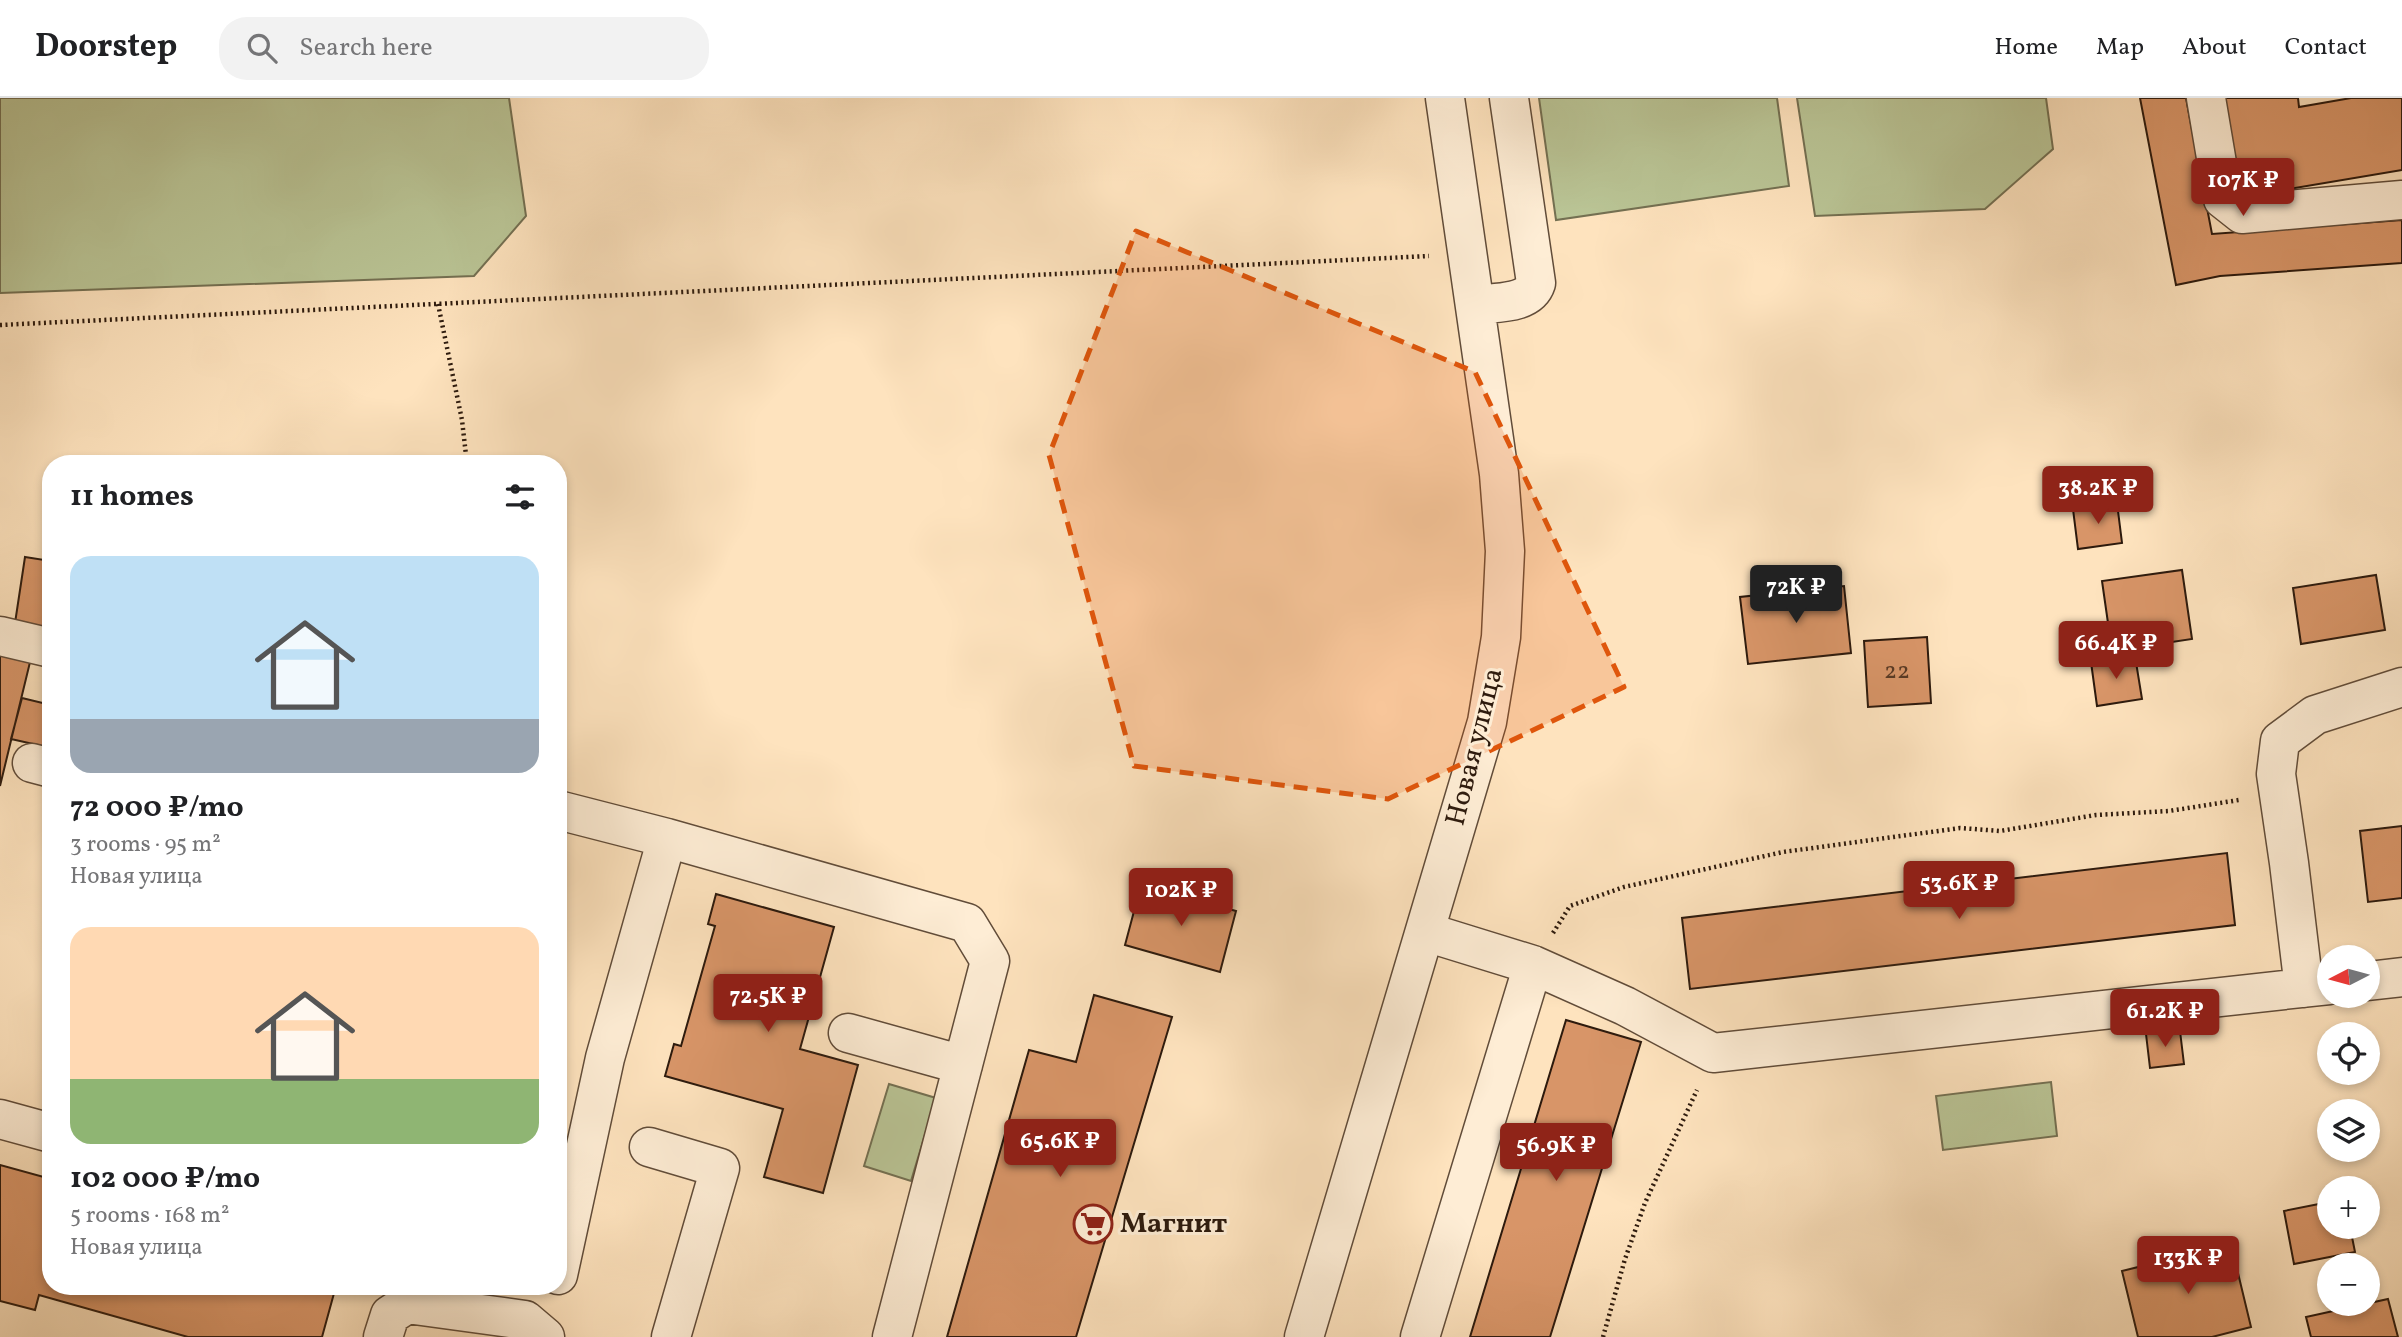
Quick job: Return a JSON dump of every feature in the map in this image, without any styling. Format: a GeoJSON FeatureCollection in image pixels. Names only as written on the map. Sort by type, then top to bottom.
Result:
{"type":"FeatureCollection","features":[{"type":"Feature","properties":{"kind":"street","name":"Новая улица"},"geometry":{"type":"LineString","coordinates":[[1304,1337],[1487,722],[1501,637],[1505,551],[1499,474],[1445,98]]}},
{"type":"Feature","properties":{"kind":"street"},"geometry":{"type":"LineString","coordinates":[[1475,305],[1525,298],[1533,292],[1536,283],[1509,98]]}},
{"type":"Feature","properties":{"kind":"street"},"geometry":{"type":"LineString","coordinates":[[2206,98],[2223,199],[2242,214],[2402,200]]}},
{"type":"Feature","properties":{"kind":"street"},"geometry":{"type":"LineString","coordinates":[[0,636],[42,646]]}},
{"type":"Feature","properties":{"kind":"street"},"geometry":{"type":"LineString","coordinates":[[1426,932],[1533,965],[1625,1006],[1713,1053],[2316,987],[2278,794],[2276,775],[2280,741],[2315,715],[2402,687]]}},
{"type":"Feature","properties":{"kind":"street"},"geometry":{"type":"LineString","coordinates":[[567,812],[967,923],[990,961],[892,1337]]}},
{"type":"Feature","properties":{"kind":"street"},"geometry":{"type":"LineString","coordinates":[[567,1233],[605,1058],[667,838]]}},
{"type":"Feature","properties":{"kind":"street"},"geometry":{"type":"LineString","coordinates":[[1420,1337],[1533,965]]}},
{"type":"Feature","properties":{"kind":"street"},"geometry":{"type":"LineString","coordinates":[[2380,980],[2402,977]]}},
{"type":"Feature","properties":{"kind":"street"},"geometry":{"type":"LineString","coordinates":[[848,1033],[963,1065]]}},
{"type":"Feature","properties":{"kind":"street"},"geometry":{"type":"LineString","coordinates":[[0,1119],[42,1131]]}},
{"type":"Feature","properties":{"kind":"street"},"geometry":{"type":"LineString","coordinates":[[649,1147],[720,1168],[671,1337]]}},
{"type":"Feature","properties":{"kind":"street"},"geometry":{"type":"LineString","coordinates":[[383,1337],[390,1315],[407,1304],[525,1320],[545,1337],[554,1295]]}},
{"type":"Feature","properties":{"kind":"path"},"geometry":{"type":"LineString","coordinates":[[0,325],[1467,254]]}},
{"type":"Feature","properties":{"kind":"path"},"geometry":{"type":"LineString","coordinates":[[438,304],[462,420],[466,455]]}},
{"type":"Feature","properties":{"kind":"path"},"geometry":{"type":"LineString","coordinates":[[1533,965],[1570,906],[1624,887],[1783,852],[1960,828],[2000,831],[2096,815],[2169,811],[2278,794]]}},
{"type":"Feature","properties":{"kind":"path"},"geometry":{"type":"LineString","coordinates":[[1602,1337],[1625,1259],[1646,1203],[1713,1053]]}},
{"type":"Feature","properties":{"kind":"highlighted area"},"geometry":{"type":"Polygon","coordinates":[[[1136,231],[1475,372],[1624,687],[1388,799],[1134,766],[1049,455],[1136,231]]]}},
{"type":"Feature","properties":{"kind":"green space"},"geometry":{"type":"Polygon","coordinates":[[[0,98],[509,98],[526,216],[474,276],[0,293],[0,98]]]}},
{"type":"Feature","properties":{"kind":"green space"},"geometry":{"type":"Polygon","coordinates":[[[1539,98],[1777,98],[1789,186],[1556,220],[1539,98]]]}},
{"type":"Feature","properties":{"kind":"green space"},"geometry":{"type":"Polygon","coordinates":[[[1797,98],[2046,98],[2053,149],[1985,209],[1815,216],[1797,98]]]}},
{"type":"Feature","properties":{"kind":"green space"},"geometry":{"type":"Polygon","coordinates":[[[2051,1082],[2057,1136],[1943,1150],[1936,1096],[2051,1082]]]}},
{"type":"Feature","properties":{"kind":"green space"},"geometry":{"type":"Polygon","coordinates":[[[889,1084],[936,1098],[911,1181],[864,1166],[889,1084]]]}},
{"type":"Feature","properties":{"kind":"building"},"geometry":{"type":"Polygon","coordinates":[[[2140,98],[2186,98],[2212,234],[2402,220],[2402,263],[2220,276],[2176,285],[2140,98]]]}},
{"type":"Feature","properties":{"kind":"building"},"geometry":{"type":"Polygon","coordinates":[[[2224,98],[2298,98],[2299,107],[2351,98],[2402,98],[2402,170],[2241,197],[2224,98]]]}},
{"type":"Feature","properties":{"kind":"building"},"geometry":{"type":"Polygon","coordinates":[[[2117,503],[2122,543],[2078,549],[2073,509],[2117,503]]]}},
{"type":"Feature","properties":{"kind":"building"},"geometry":{"type":"Polygon","coordinates":[[[25,557],[42,560],[42,628],[15,623],[25,557]]]}},
{"type":"Feature","properties":{"kind":"building"},"geometry":{"type":"Polygon","coordinates":[[[2182,570],[2192,639],[2112,651],[2102,581],[2182,570]]]}},
{"type":"Feature","properties":{"kind":"building"},"geometry":{"type":"Polygon","coordinates":[[[2376,575],[2385,630],[2301,644],[2293,588],[2376,575]]]}},
{"type":"Feature","properties":{"kind":"building"},"geometry":{"type":"Polygon","coordinates":[[[1844,586],[1851,653],[1748,664],[1740,597],[1844,586]]]}},
{"type":"Feature","properties":{"kind":"building"},"geometry":{"type":"Polygon","coordinates":[[[1927,637],[1931,703],[1868,707],[1864,641],[1927,637]]]}},
{"type":"Feature","properties":{"kind":"building"},"geometry":{"type":"Polygon","coordinates":[[[0,650],[31,658],[0,786],[0,650]]]}},
{"type":"Feature","properties":{"kind":"building"},"geometry":{"type":"Polygon","coordinates":[[[2135,656],[2142,699],[2097,706],[2091,662],[2135,656]]]}},
{"type":"Feature","properties":{"kind":"building"},"geometry":{"type":"Polygon","coordinates":[[[22,698],[42,703],[42,746],[11,739],[22,698]]]}},
{"type":"Feature","properties":{"kind":"building"},"geometry":{"type":"Polygon","coordinates":[[[2402,826],[2402,898],[2368,902],[2360,831],[2402,826]]]}},
{"type":"Feature","properties":{"kind":"building"},"geometry":{"type":"Polygon","coordinates":[[[2227,853],[2235,925],[1690,989],[1682,918],[2227,853]]]}},
{"type":"Feature","properties":{"kind":"building"},"geometry":{"type":"Polygon","coordinates":[[[1141,885],[1236,911],[1220,972],[1125,945],[1141,885]]]}},
{"type":"Feature","properties":{"kind":"building"},"geometry":{"type":"Polygon","coordinates":[[[716,894],[834,927],[800,1049],[858,1065],[823,1193],[764,1177],[783,1109],[665,1076],[674,1044],[681,1046],[715,926],[708,924],[716,894]]]}},
{"type":"Feature","properties":{"kind":"building"},"geometry":{"type":"Polygon","coordinates":[[[1094,995],[1172,1017],[1076,1337],[947,1337],[1029,1050],[1076,1062],[1094,995]]]}},
{"type":"Feature","properties":{"kind":"building"},"geometry":{"type":"Polygon","coordinates":[[[1566,1020],[1641,1042],[1550,1337],[1470,1337],[1566,1020]]]}},
{"type":"Feature","properties":{"kind":"building"},"geometry":{"type":"Polygon","coordinates":[[[2180,1031],[2184,1064],[2150,1068],[2146,1034],[2180,1031]]]}},
{"type":"Feature","properties":{"kind":"building"},"geometry":{"type":"Polygon","coordinates":[[[0,1165],[42,1177],[42,1295],[334,1295],[322,1337],[188,1337],[39,1295],[35,1310],[0,1301],[0,1165]]]}},
{"type":"Feature","properties":{"kind":"building"},"geometry":{"type":"Polygon","coordinates":[[[2317,1204],[2317,1239],[2352,1239],[2355,1252],[2317,1253],[2317,1259],[2294,1264],[2284,1211],[2317,1204]]]}},
{"type":"Feature","properties":{"kind":"building"},"geometry":{"type":"Polygon","coordinates":[[[2231,1244],[2251,1327],[2212,1337],[2138,1337],[2122,1271],[2231,1244]]]}},
{"type":"Feature","properties":{"kind":"building"},"geometry":{"type":"Polygon","coordinates":[[[2388,1299],[2398,1337],[2311,1337],[2306,1317],[2317,1315],[2380,1316],[2380,1301],[2388,1299]]]}},
{"type":"Feature","properties":{"kind":"place","name":"Магнит"},"geometry":{"type":"Point","coordinates":[1093,1224]}}]}
